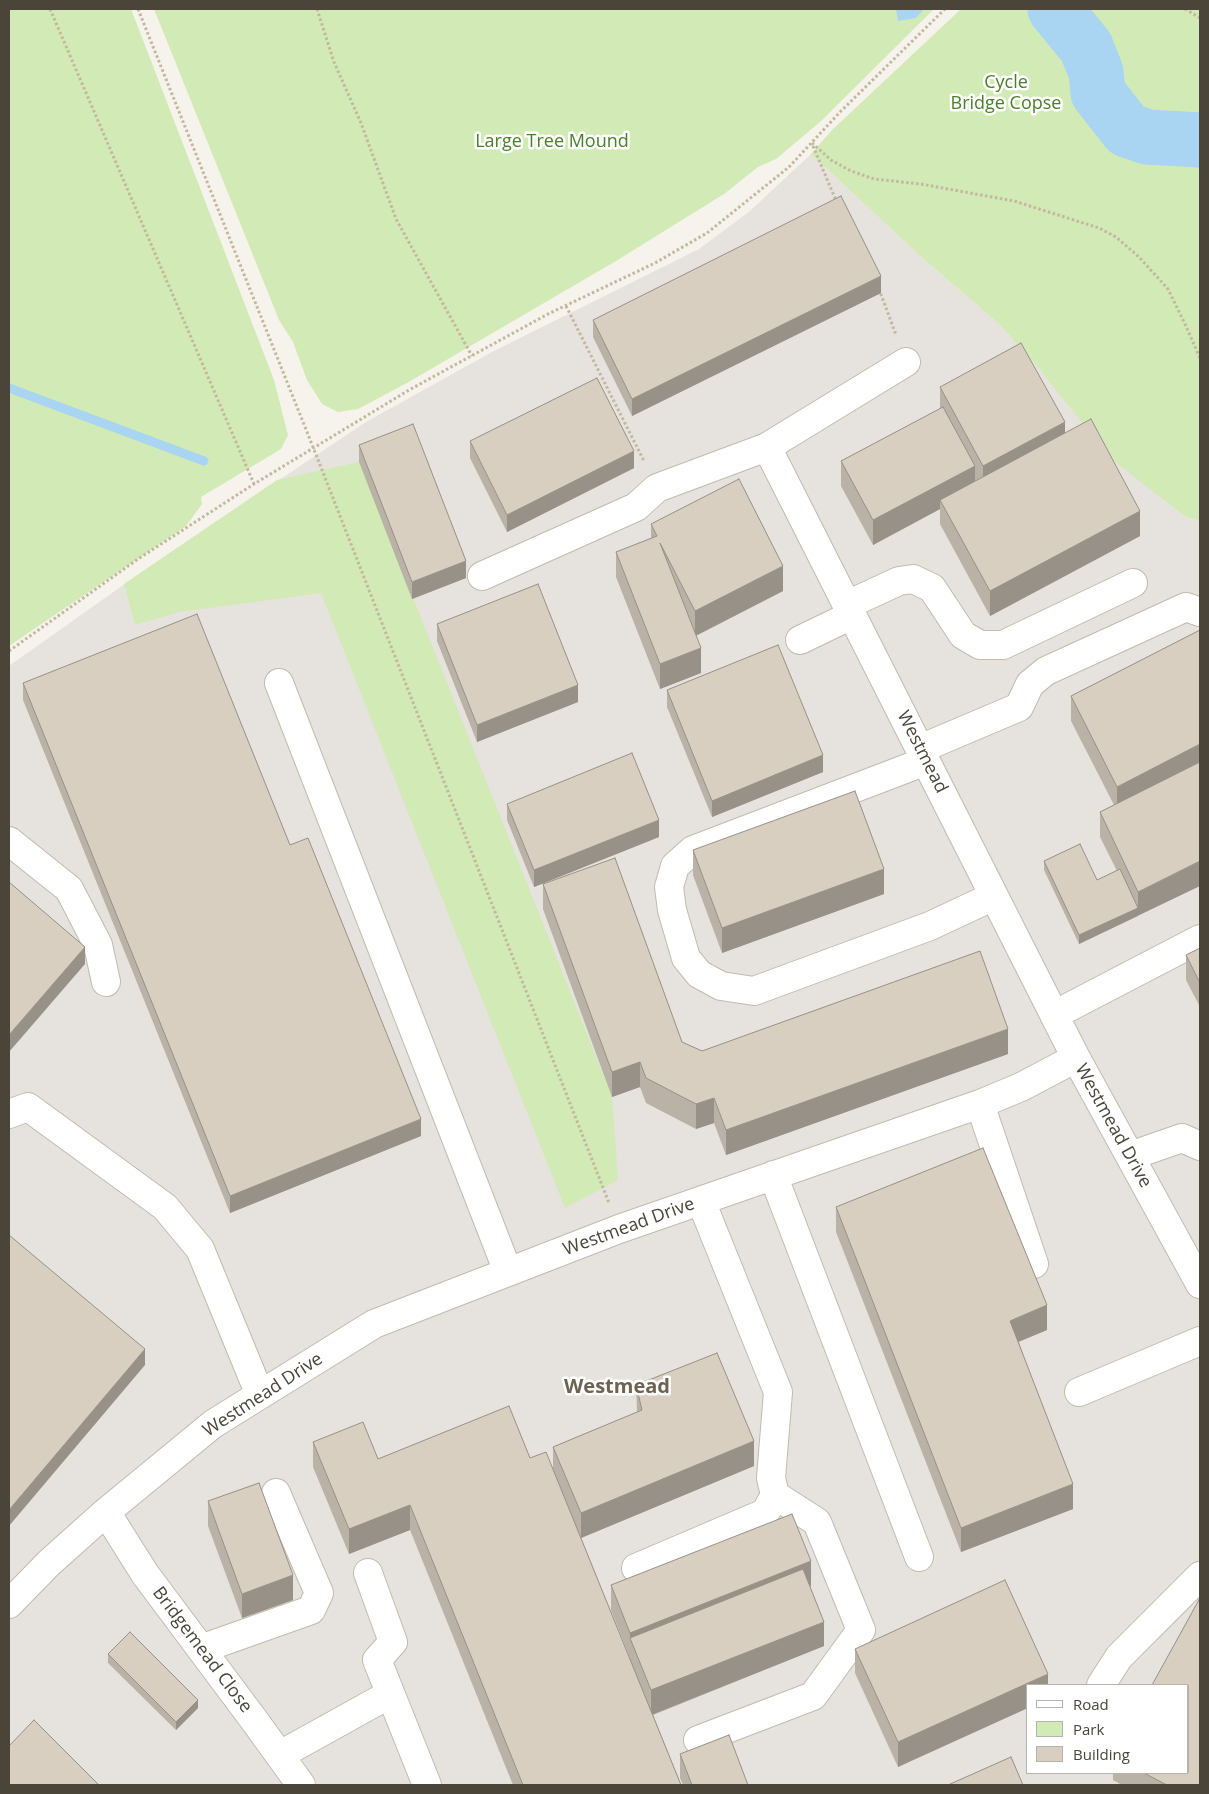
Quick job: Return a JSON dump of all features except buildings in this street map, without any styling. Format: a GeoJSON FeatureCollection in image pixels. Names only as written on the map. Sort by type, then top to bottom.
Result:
{"type":"FeatureCollection","features":[{"type":"Feature","properties":{"kind":"street"},"geometry":{"type":"LineString","coordinates":[[482,576],[636,507],[657,488],[767,446],[906,362]]}},
{"type":"Feature","properties":{"kind":"street","name":"Westmead"},"geometry":{"type":"LineString","coordinates":[[767,446],[1076,1058]]}},
{"type":"Feature","properties":{"kind":"street"},"geometry":{"type":"LineString","coordinates":[[800,640],[899,582],[913,580],[932,588],[963,635],[980,645],[1003,645],[1133,583]]}},
{"type":"Feature","properties":{"kind":"street"},"geometry":{"type":"LineString","coordinates":[[994,896],[930,926],[754,991],[721,986],[699,974],[686,958],[672,910],[669,887],[675,866],[693,850],[923,755],[1019,707],[1030,684],[1046,671],[1186,607],[1200,612]]}},
{"type":"Feature","properties":{"kind":"street"},"geometry":{"type":"LineString","coordinates":[[279,683],[508,1272]]}},
{"type":"Feature","properties":{"kind":"street"},"geometry":{"type":"LineString","coordinates":[[9,841],[68,889],[98,945],[106,982]]}},
{"type":"Feature","properties":{"kind":"street"},"geometry":{"type":"LineString","coordinates":[[1054,1015],[1200,939]]}},
{"type":"Feature","properties":{"kind":"street","name":"Westmead Drive"},"geometry":{"type":"LineString","coordinates":[[9,1604],[49,1563],[106,1512],[213,1424],[374,1324],[619,1229],[980,1104],[1021,1087],[1076,1058],[1200,1284]]}},
{"type":"Feature","properties":{"kind":"street"},"geometry":{"type":"LineString","coordinates":[[980,1104],[1034,1264]]}},
{"type":"Feature","properties":{"kind":"street"},"geometry":{"type":"LineString","coordinates":[[9,1114],[28,1107],[165,1207],[200,1249],[260,1395]]}},
{"type":"Feature","properties":{"kind":"street"},"geometry":{"type":"LineString","coordinates":[[1130,1156],[1182,1138],[1200,1146]]}},
{"type":"Feature","properties":{"kind":"street"},"geometry":{"type":"LineString","coordinates":[[773,1175],[920,1556]]}},
{"type":"Feature","properties":{"kind":"street"},"geometry":{"type":"LineString","coordinates":[[636,1568],[765,1514],[775,1496],[771,1478],[778,1392],[701,1200]]}},
{"type":"Feature","properties":{"kind":"street"},"geometry":{"type":"LineString","coordinates":[[1080,1392],[1200,1341]]}},
{"type":"Feature","properties":{"kind":"street"},"geometry":{"type":"LineString","coordinates":[[201,1649],[311,1610],[319,1593],[276,1493]]}},
{"type":"Feature","properties":{"kind":"street"},"geometry":{"type":"LineString","coordinates":[[698,1740],[813,1696],[861,1630],[818,1522],[775,1496]]}},
{"type":"Feature","properties":{"kind":"street","name":"Bridgemead Close"},"geometry":{"type":"LineString","coordinates":[[106,1512],[145,1574],[301,1785]]}},
{"type":"Feature","properties":{"kind":"street"},"geometry":{"type":"LineString","coordinates":[[368,1573],[393,1642],[377,1660],[427,1785]]}},
{"type":"Feature","properties":{"kind":"street"},"geometry":{"type":"LineString","coordinates":[[1102,1684],[1119,1657],[1200,1576]]}},
{"type":"Feature","properties":{"kind":"street"},"geometry":{"type":"LineString","coordinates":[[280,1755],[390,1694]]}},
{"type":"Feature","properties":{"kind":"path"},"geometry":{"type":"LineString","coordinates":[[50,9],[254,484]]}},
{"type":"Feature","properties":{"kind":"path"},"geometry":{"type":"LineString","coordinates":[[138,9],[313,448],[619,1229]]}},
{"type":"Feature","properties":{"kind":"path"},"geometry":{"type":"LineString","coordinates":[[317,9],[334,62],[361,123],[396,219],[472,356]]}},
{"type":"Feature","properties":{"kind":"path"},"geometry":{"type":"LineString","coordinates":[[9,651],[138,560],[254,484],[409,390],[566,306],[655,263],[707,232],[789,167],[841,111],[945,9]]}},
{"type":"Feature","properties":{"kind":"path"},"geometry":{"type":"LineString","coordinates":[[1185,9],[1200,18]]}},
{"type":"Feature","properties":{"kind":"path"},"geometry":{"type":"LineString","coordinates":[[812,144],[837,204]]}},
{"type":"Feature","properties":{"kind":"path"},"geometry":{"type":"LineString","coordinates":[[812,144],[831,160],[851,171],[874,179],[921,184],[1014,201],[1099,228],[1116,237],[1139,257],[1168,289],[1200,358]]}},
{"type":"Feature","properties":{"kind":"path"},"geometry":{"type":"LineString","coordinates":[[876,284],[906,362]]}},
{"type":"Feature","properties":{"kind":"path"},"geometry":{"type":"LineString","coordinates":[[566,306],[657,488]]}},
{"type":"Feature","properties":{"kind":"shaded area","name":"Westmead"},"geometry":{"type":"Polygon","coordinates":[[[811,154],[918,254],[1000,325],[1041,371],[1186,517],[1200,521],[1200,1785],[9,1785],[9,666],[143,571],[366,422],[492,352],[699,249],[750,211],[811,154]]]}},
{"type":"Feature","properties":{"kind":"green space"},"geometry":{"type":"Polygon","coordinates":[[[9,9],[131,9],[274,380],[288,435],[281,449],[201,497],[202,504],[186,526],[9,646],[9,9]]]}},
{"type":"Feature","properties":{"kind":"green space","name":"Large Tree Mound"},"geometry":{"type":"Polygon","coordinates":[[[154,9],[934,9],[820,122],[776,159],[758,167],[724,194],[616,261],[407,383],[358,409],[338,412],[322,404],[307,380],[293,342],[279,320],[154,9]]]}},
{"type":"Feature","properties":{"kind":"green space","name":"Cycle Bridge Copse"},"geometry":{"type":"Polygon","coordinates":[[[961,9],[1200,9],[1200,521],[1186,517],[1110,458],[1041,371],[1000,325],[918,254],[811,154],[832,130],[961,9]]]}},
{"type":"Feature","properties":{"kind":"green space"},"geometry":{"type":"Polygon","coordinates":[[[359,462],[612,1097],[618,1180],[565,1208],[321,593],[179,612],[135,625],[124,584],[277,480],[359,462]]]}},
{"type":"Feature","properties":{"kind":"water"},"geometry":{"type":"Polygon","coordinates":[[[896,9],[924,9],[916,18],[898,21],[896,9]]]}},
{"type":"Feature","properties":{"kind":"waterway"},"geometry":{"type":"LineString","coordinates":[[1055,9],[1086,47],[1096,72],[1098,93],[1127,130],[1147,137],[1200,140]]}},
{"type":"Feature","properties":{"kind":"waterway"},"geometry":{"type":"LineString","coordinates":[[9,388],[204,461]]}},
{"type":"Feature","properties":{"kind":"district","name":"Westmead"},"geometry":{"type":"Point","coordinates":[617,1387]}}]}
